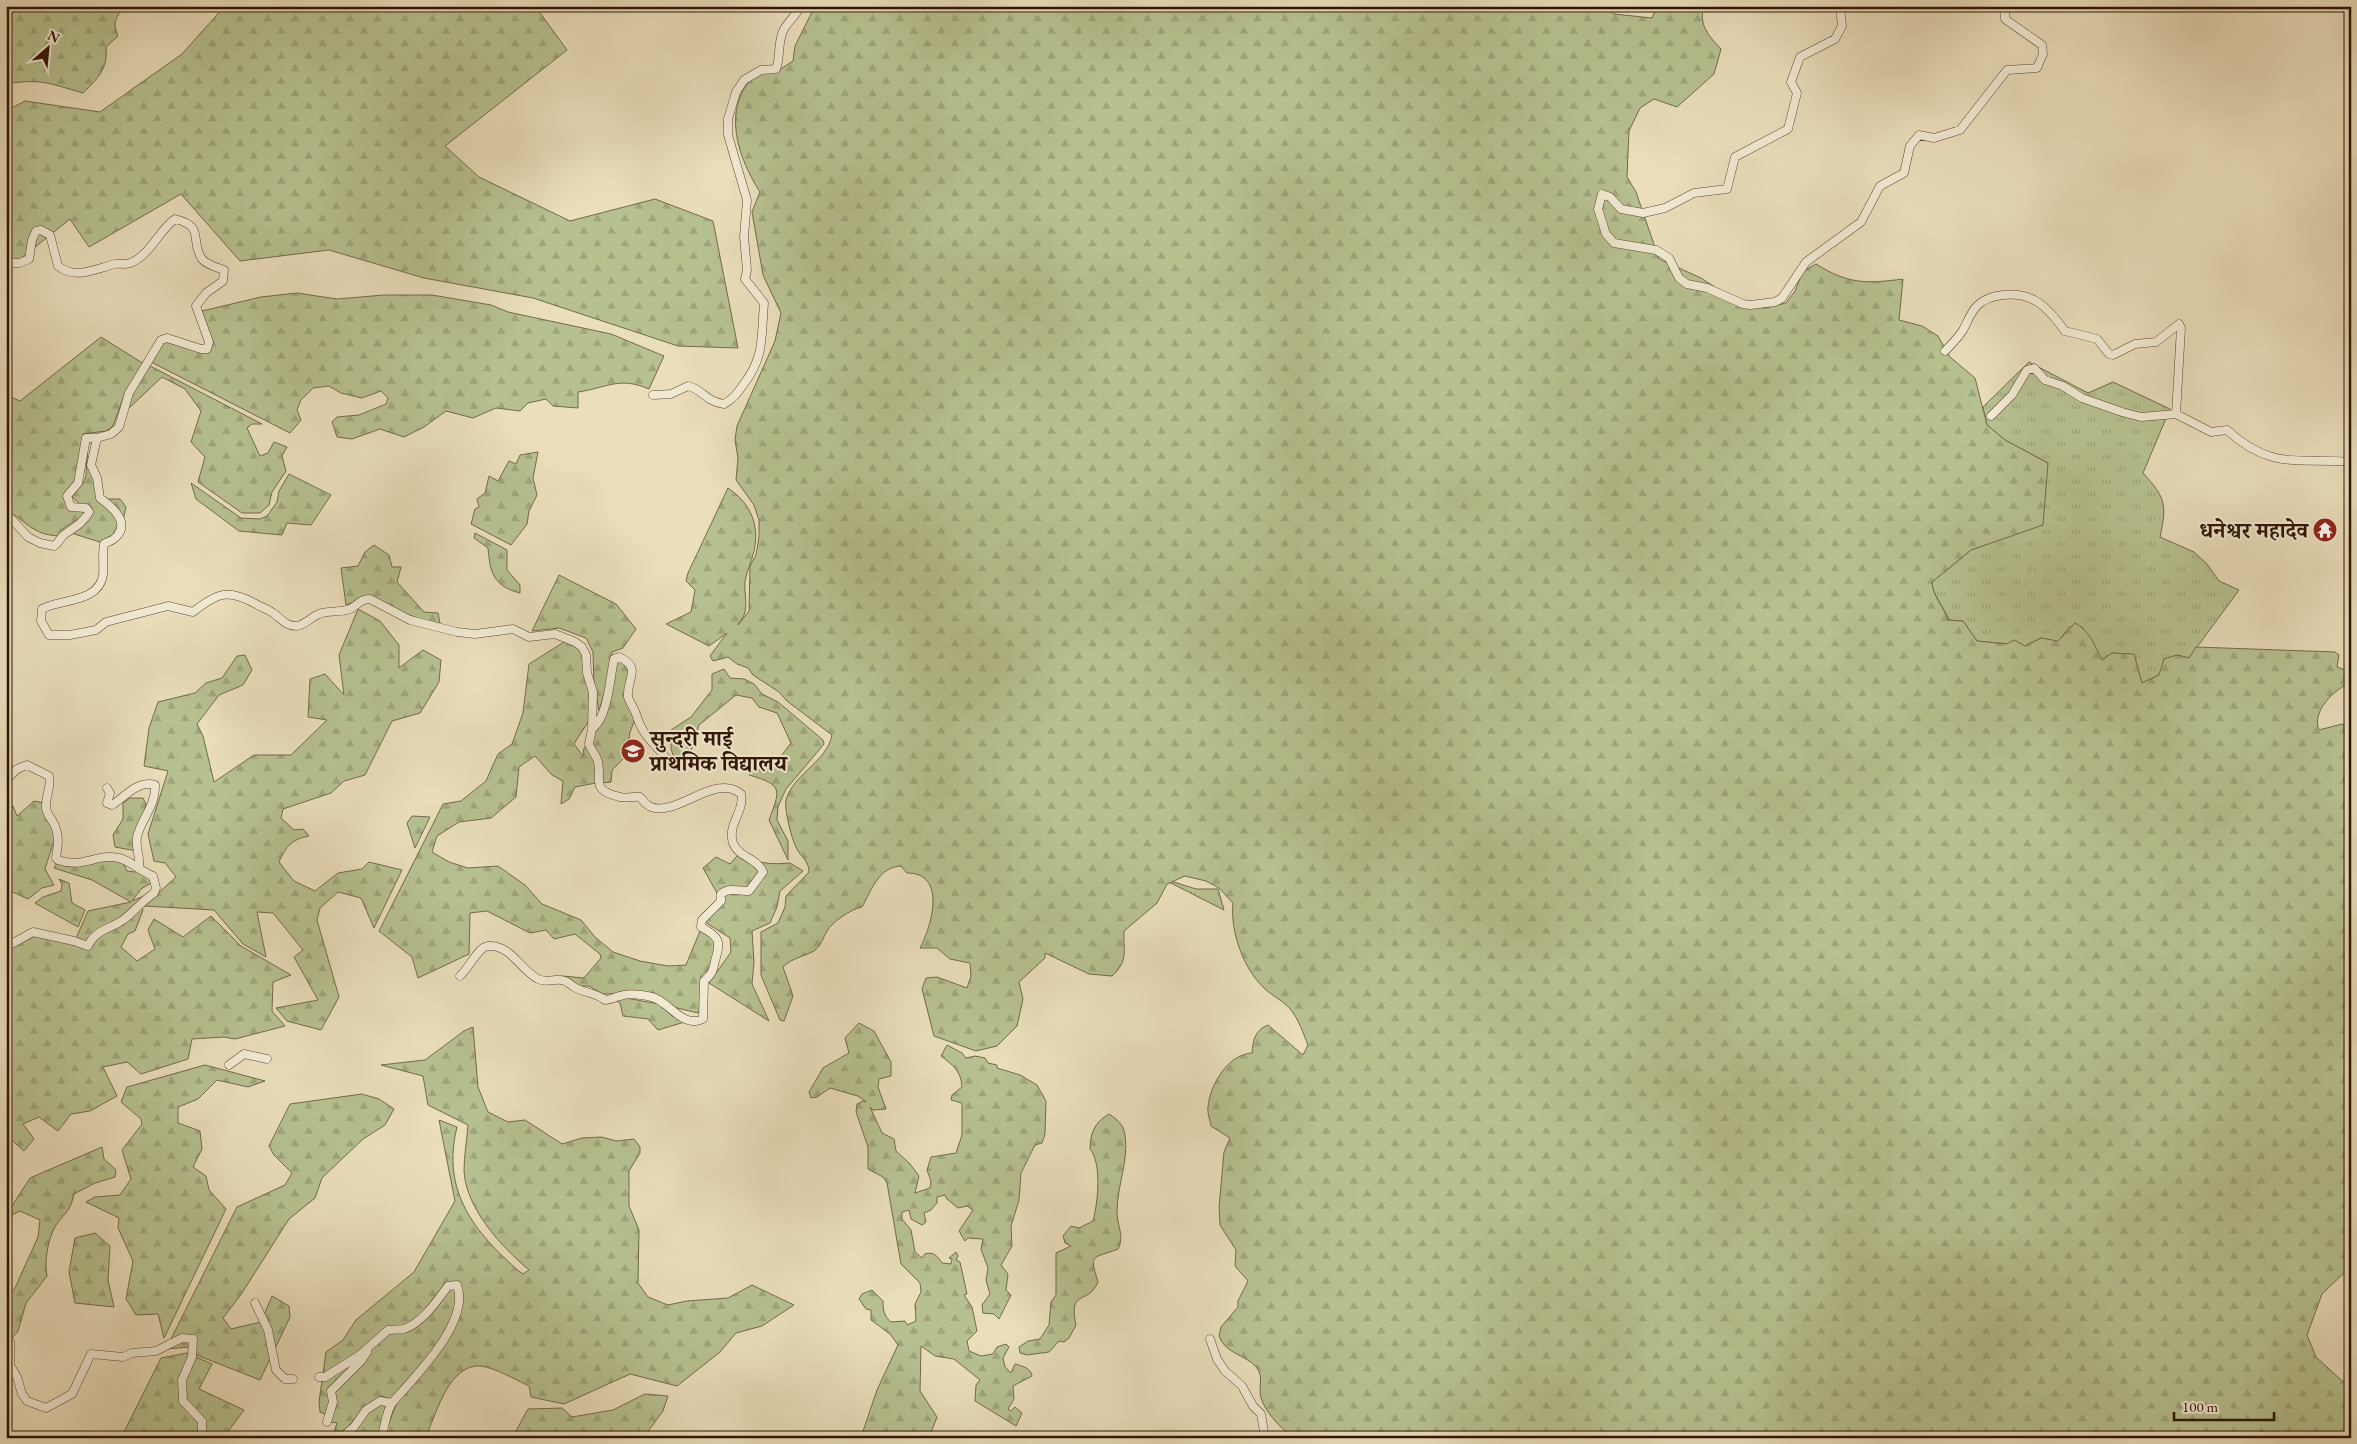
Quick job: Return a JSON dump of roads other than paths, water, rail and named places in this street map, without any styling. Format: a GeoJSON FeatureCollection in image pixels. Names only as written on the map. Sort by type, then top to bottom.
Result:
{"type":"FeatureCollection","features":[{"type":"Feature","properties":{"kind":"street"},"geometry":{"type":"LineString","coordinates":[[653,395],[671,394],[688,386],[700,391],[706,399],[724,404],[735,398],[754,372],[761,352],[764,303],[745,279],[747,270],[744,237],[747,200],[728,135],[728,120],[736,92],[744,80],[761,70],[776,69],[779,61],[778,51],[784,29],[801,6]]}},
{"type":"Feature","properties":{"kind":"street"},"geometry":{"type":"LineString","coordinates":[[1840,6],[1842,26],[1835,39],[1800,57],[1791,82],[1797,93],[1788,129],[1735,157],[1727,189],[1694,193],[1664,208],[1643,213],[1621,209],[1610,197],[1602,194],[1598,209],[1609,239],[1614,244],[1644,247],[1664,254],[1669,258],[1679,278],[1686,284],[1707,288],[1743,304],[1775,302],[1782,298],[1806,262],[1861,222],[1880,186],[1904,173],[1910,146],[1919,135],[1934,138],[1960,130],[2007,70],[2037,68],[2043,54],[2042,45],[2005,19],[2005,6]]}},
{"type":"Feature","properties":{"kind":"street"},"geometry":{"type":"LineString","coordinates":[[6,263],[20,263],[28,259],[36,231],[41,230],[50,235],[58,266],[71,273],[80,274],[114,264],[130,263],[153,243],[175,219],[188,222],[196,231],[202,259],[210,265],[224,270],[223,281],[206,293],[196,306],[209,342],[207,349],[201,349],[166,338],[161,340],[154,349],[148,366],[129,393],[119,427],[111,434],[97,438],[86,438],[78,483],[67,496],[71,507],[86,508],[89,512],[84,521],[64,535],[58,544],[54,546],[40,543],[28,537],[6,513]]}},
{"type":"Feature","properties":{"kind":"street"},"geometry":{"type":"LineString","coordinates":[[1945,351],[1964,328],[1976,307],[1990,297],[2000,295],[2024,294],[2035,299],[2054,314],[2065,330],[2097,338],[2109,354],[2113,355],[2135,344],[2156,342],[2179,324],[2181,328],[2176,414]]}},
{"type":"Feature","properties":{"kind":"street"},"geometry":{"type":"LineString","coordinates":[[1990,416],[2012,395],[2027,370],[2034,368],[2045,380],[2063,386],[2082,398],[2141,417],[2176,414],[2212,432],[2227,430],[2240,441],[2278,459],[2351,462]]}},
{"type":"Feature","properties":{"kind":"street"},"geometry":{"type":"LineString","coordinates":[[97,438],[91,466],[97,478],[100,498],[118,514],[120,522],[118,533],[115,538],[104,544],[103,577],[94,590],[83,598],[49,605],[42,609],[41,621],[49,635],[70,636],[96,630],[106,622],[168,606],[193,612],[221,595],[239,595],[273,612],[284,622],[294,626],[300,626],[321,613],[348,610],[363,599],[370,599],[410,620],[457,632],[475,634],[513,629],[529,637],[555,634],[575,642],[582,647],[586,654],[587,673],[593,694],[592,729],[589,744],[598,763],[598,783],[610,794],[621,798],[640,797],[647,805],[656,808],[679,805],[689,798],[707,792],[729,789],[741,794],[742,801],[731,828],[734,845],[740,852],[760,865],[763,872],[749,891],[725,891],[720,901],[702,920],[701,927],[714,933],[719,950],[714,969],[704,981],[703,1019],[692,1020],[674,1014],[660,1000],[653,997],[627,994],[605,1000],[594,992],[576,988],[564,980],[546,982],[533,975],[504,950],[491,946],[482,948],[475,955],[472,964],[460,976]]}},
{"type":"Feature","properties":{"kind":"street"},"geometry":{"type":"LineString","coordinates":[[592,729],[603,714],[607,700],[607,690],[612,678],[614,659],[619,657],[630,666],[633,672],[628,696],[638,723],[647,738],[666,758]]}},
{"type":"Feature","properties":{"kind":"street"},"geometry":{"type":"LineString","coordinates":[[6,780],[17,769],[27,766],[49,776],[51,780],[46,806],[58,835],[59,846],[56,858],[58,860],[78,864],[109,857],[118,858],[153,876],[156,888],[154,893],[142,901],[125,918],[102,930],[90,940],[88,946],[33,932],[6,947]]}},
{"type":"Feature","properties":{"kind":"street"},"geometry":{"type":"LineString","coordinates":[[107,788],[110,793],[107,803],[112,805],[139,786],[148,783],[155,785],[153,802],[137,835],[136,844],[140,857],[139,868]]}},
{"type":"Feature","properties":{"kind":"street"},"geometry":{"type":"LineString","coordinates":[[229,1065],[244,1054],[267,1059]]}},
{"type":"Feature","properties":{"kind":"street"},"geometry":{"type":"LineString","coordinates":[[319,1377],[326,1377],[360,1355],[388,1330],[404,1329],[414,1323],[435,1304],[448,1286],[457,1286],[460,1294],[459,1306],[451,1325],[425,1366],[392,1403],[381,1438]]}},
{"type":"Feature","properties":{"kind":"street"},"geometry":{"type":"LineString","coordinates":[[255,1302],[268,1330],[276,1370],[285,1379],[294,1379]]}},
{"type":"Feature","properties":{"kind":"street"},"geometry":{"type":"LineString","coordinates":[[6,1341],[10,1342],[10,1365],[17,1377],[22,1394],[27,1401],[46,1408],[72,1394],[91,1354],[123,1357],[132,1353],[156,1351],[182,1338],[193,1339],[192,1357],[182,1380],[183,1401],[202,1421],[202,1438]]}},
{"type":"Feature","properties":{"kind":"street"},"geometry":{"type":"LineString","coordinates":[[1210,1339],[1217,1359],[1225,1371],[1242,1386],[1253,1406],[1261,1414],[1265,1438]]}},
{"type":"Feature","properties":{"kind":"street"},"geometry":{"type":"LineString","coordinates":[[327,1422],[334,1402],[331,1391],[361,1361],[370,1345]]}},
{"type":"Feature","properties":{"kind":"street"},"geometry":{"type":"LineString","coordinates":[[341,1438],[354,1427],[366,1410],[380,1400],[392,1403]]}},
{"type":"Feature","properties":{"kind":"place","name":"धनेश्वर महादेव"},"geometry":{"type":"Point","coordinates":[2325,530]}},
{"type":"Feature","properties":{"kind":"place","name":"सुन्दरी माई प्राथमिक विद्यालय"},"geometry":{"type":"Point","coordinates":[633,751]}}]}
